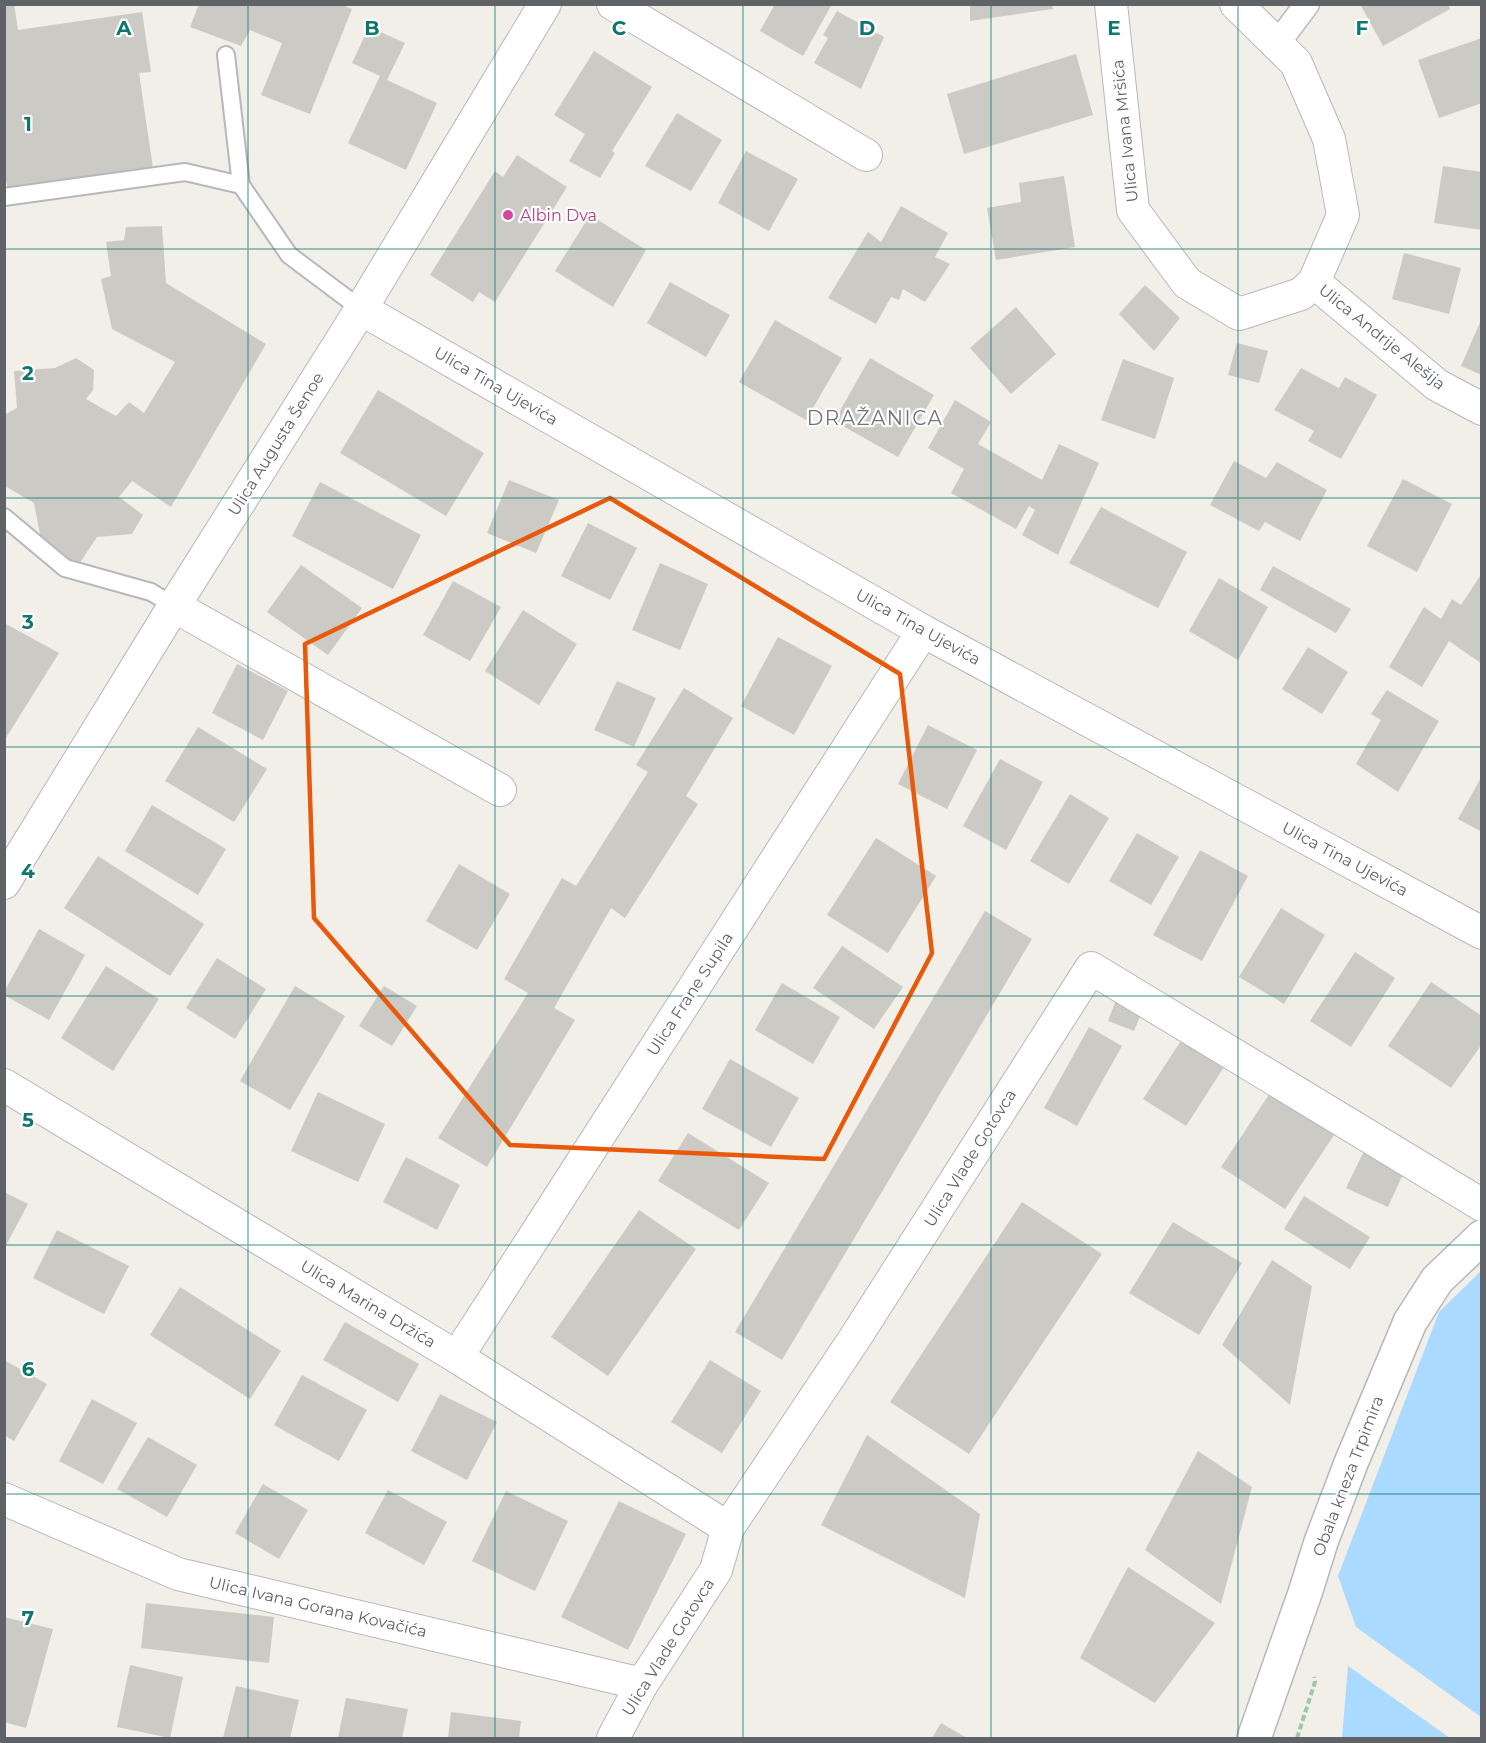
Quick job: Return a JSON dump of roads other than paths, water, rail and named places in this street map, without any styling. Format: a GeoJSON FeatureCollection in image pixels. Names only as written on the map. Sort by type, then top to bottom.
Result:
{"type":"FeatureCollection","features":[{"type":"Feature","properties":{"kind":"street","name":"Ulica Augusta Šenoe"},"geometry":{"type":"LineString","coordinates":[[4,883],[174,606],[362,309],[545,4]]}},
{"type":"Feature","properties":{"kind":"street"},"geometry":{"type":"LineString","coordinates":[[613,4],[866,155]]}},
{"type":"Feature","properties":{"kind":"street","name":"Ulica Ivana Mršića"},"geometry":{"type":"LineString","coordinates":[[1111,4],[1133,210],[1187,284],[1239,314],[1301,294],[1314,282]]}},
{"type":"Feature","properties":{"kind":"street"},"geometry":{"type":"LineString","coordinates":[[1236,4],[1296,63],[1329,139],[1343,215],[1314,282]]}},
{"type":"Feature","properties":{"kind":"street"},"geometry":{"type":"LineString","coordinates":[[1277,44],[1307,4]]}},
{"type":"Feature","properties":{"kind":"street","name":"Ulica Andrije Alešija"},"geometry":{"type":"LineString","coordinates":[[1314,282],[1437,385],[1482,409]]}},
{"type":"Feature","properties":{"kind":"street","name":"Ulica Tina Ujevića"},"geometry":{"type":"LineString","coordinates":[[362,309],[922,631],[1482,933]]}},
{"type":"Feature","properties":{"kind":"street"},"geometry":{"type":"LineString","coordinates":[[174,606],[500,790]]}},
{"type":"Feature","properties":{"kind":"street","name":"Ulica Frane Supila"},"geometry":{"type":"LineString","coordinates":[[457,1357],[922,631]]}},
{"type":"Feature","properties":{"kind":"street","name":"Ulica Vlade Gotovca"},"geometry":{"type":"LineString","coordinates":[[613,1738],[642,1684],[716,1570],[728,1528],[855,1338],[1091,968],[1482,1205]]}},
{"type":"Feature","properties":{"kind":"street","name":"Ulica Marina Držića"},"geometry":{"type":"LineString","coordinates":[[4,1085],[457,1357],[728,1528]]}},
{"type":"Feature","properties":{"kind":"street","name":"Obala kneza Trpimira"},"geometry":{"type":"LineString","coordinates":[[1254,1738],[1321,1542],[1351,1463],[1410,1322],[1437,1280],[1482,1237]]}},
{"type":"Feature","properties":{"kind":"street","name":"Ulica Ivana Gorana Kovačića"},"geometry":{"type":"LineString","coordinates":[[4,1499],[178,1574],[642,1684]]}},
{"type":"Feature","properties":{"kind":"lane"},"geometry":{"type":"LineString","coordinates":[[226,55],[241,185],[289,255],[362,309]]}},
{"type":"Feature","properties":{"kind":"lane"},"geometry":{"type":"LineString","coordinates":[[4,197],[185,172],[241,185]]}},
{"type":"Feature","properties":{"kind":"lane"},"geometry":{"type":"LineString","coordinates":[[4,517],[65,567],[151,592],[174,606]]}},
{"type":"Feature","properties":{"kind":"water"},"geometry":{"type":"Polygon","coordinates":[[[1481,1271],[1481,1717],[1356,1627],[1338,1576],[1439,1312],[1481,1271]]]}},
{"type":"Feature","properties":{"kind":"water"},"geometry":{"type":"Polygon","coordinates":[[[1348,1666],[1450,1738],[1342,1738],[1348,1666]]]}},
{"type":"Feature","properties":{"kind":"place","name":"Albin Dva"},"geometry":{"type":"Point","coordinates":[508,215]}},
{"type":"Feature","properties":{"kind":"district","name":"DRAŽANICA"},"geometry":{"type":"Point","coordinates":[875,418]}}]}
